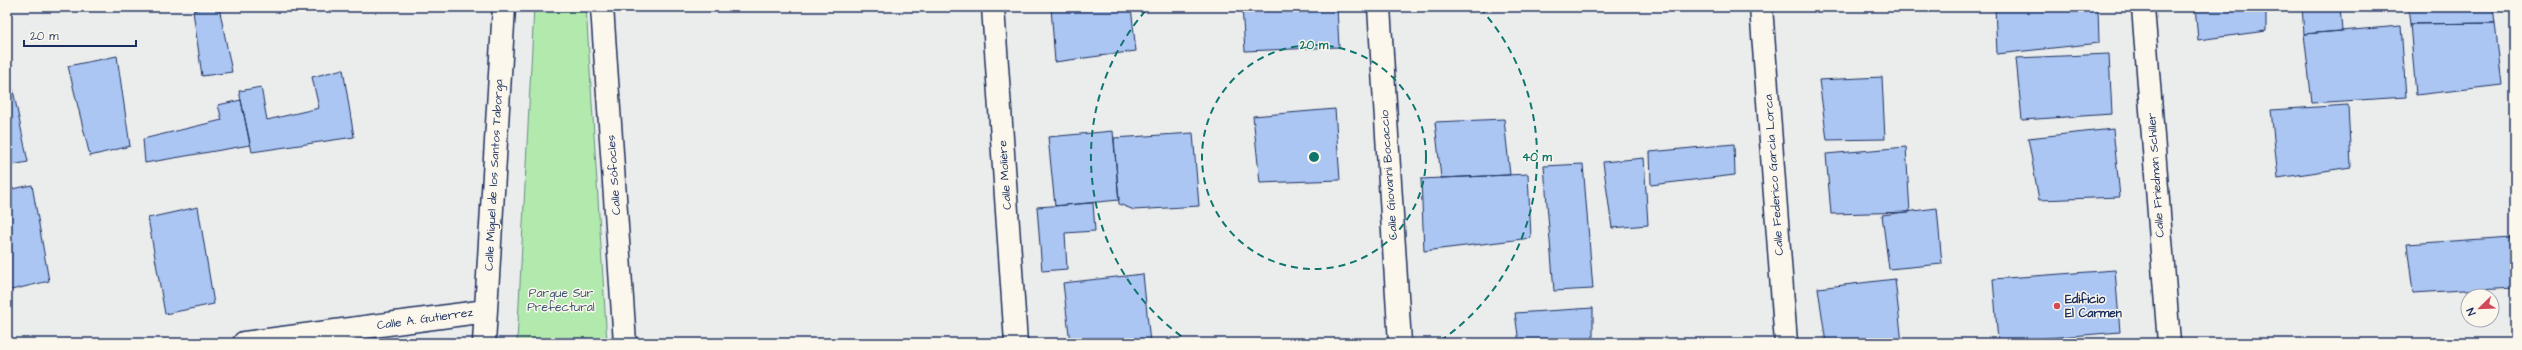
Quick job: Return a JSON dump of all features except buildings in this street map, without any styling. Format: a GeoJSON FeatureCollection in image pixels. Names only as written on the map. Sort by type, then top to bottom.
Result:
{"type":"FeatureCollection","features":[{"type":"Feature","properties":{"kind":"street","name":"Calle Miguel de los Santos Taborga"},"geometry":{"type":"LineString","coordinates":[[484,343],[504,7]]}},
{"type":"Feature","properties":{"kind":"street","name":"Calle Sófocles"},"geometry":{"type":"LineString","coordinates":[[602,7],[625,343]]}},
{"type":"Feature","properties":{"kind":"street","name":"Calle Molière"},"geometry":{"type":"LineString","coordinates":[[993,7],[1016,343]]}},
{"type":"Feature","properties":{"kind":"street","name":"Calle Giovanni Bocaccio"},"geometry":{"type":"LineString","coordinates":[[1379,7],[1400,343]]}},
{"type":"Feature","properties":{"kind":"street","name":"Calle Federico García Lorca"},"geometry":{"type":"LineString","coordinates":[[1761,7],[1786,343]]}},
{"type":"Feature","properties":{"kind":"street","name":"Calle Friedman Schiller"},"geometry":{"type":"LineString","coordinates":[[2143,7],[2169,343]]}},
{"type":"Feature","properties":{"kind":"street","name":"Calle A. Gutierrez"},"geometry":{"type":"LineString","coordinates":[[244,343],[486,311]]}},
{"type":"Feature","properties":{"kind":"green space","name":"Parque Sur Prefectural"},"geometry":{"type":"Polygon","coordinates":[[[534,7],[586,7],[607,343],[517,343],[534,7]]]}},
{"type":"Feature","properties":{"kind":"place","name":"Edificio El Carmen"},"geometry":{"type":"Point","coordinates":[2057,306]}}]}
